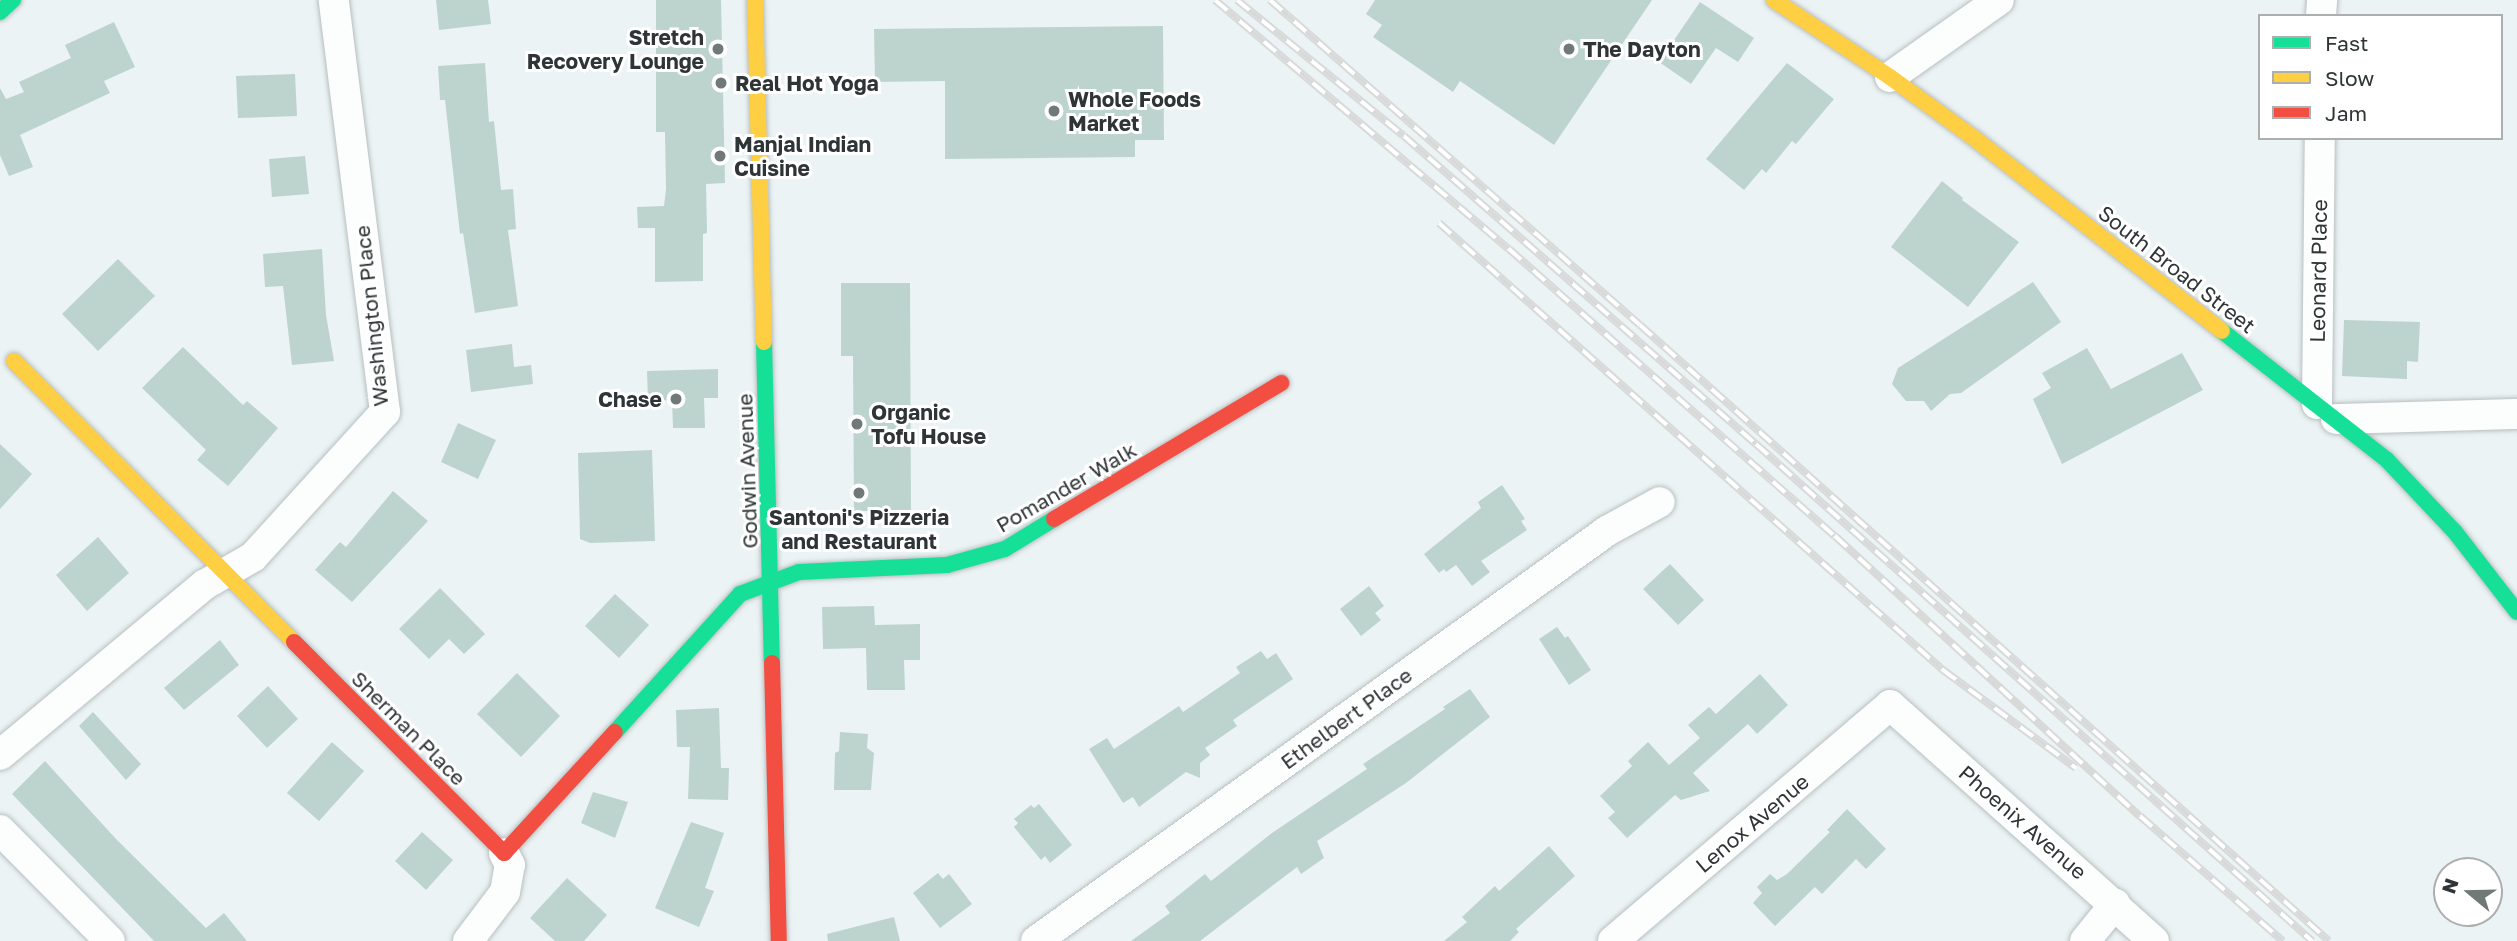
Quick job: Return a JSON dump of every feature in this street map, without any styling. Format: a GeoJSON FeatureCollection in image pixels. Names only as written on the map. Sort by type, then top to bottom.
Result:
{"type":"FeatureCollection","features":[{"type":"Feature","properties":{"kind":"street"},"geometry":{"type":"LineString","coordinates":[[0,12],[13,0]]}},
{"type":"Feature","properties":{"kind":"street","name":"Washington Place"},"geometry":{"type":"LineString","coordinates":[[0,755],[204,585],[253,557],[385,412],[334,0]]}},
{"type":"Feature","properties":{"kind":"street","name":"Godwin Avenue"},"geometry":{"type":"LineString","coordinates":[[755,0],[779,941]]}},
{"type":"Feature","properties":{"kind":"street","name":"South Broad Street"},"geometry":{"type":"LineString","coordinates":[[1774,0],[1890,77],[2326,411],[2386,460],[2455,532],[2517,612]]}},
{"type":"Feature","properties":{"kind":"street"},"geometry":{"type":"LineString","coordinates":[[1890,77],[1999,0]]}},
{"type":"Feature","properties":{"kind":"street","name":"Leonard Place"},"geometry":{"type":"LineString","coordinates":[[2320,140],[2326,411]]}},
{"type":"Feature","properties":{"kind":"street","name":"Sherman Place"},"geometry":{"type":"LineString","coordinates":[[13,361],[504,853]]}},
{"type":"Feature","properties":{"kind":"street","name":"Pomander Walk"},"geometry":{"type":"LineString","coordinates":[[771,580],[809,571],[947,565],[985,552],[1005,550],[1281,383]]}},
{"type":"Feature","properties":{"kind":"street"},"geometry":{"type":"LineString","coordinates":[[2326,411],[2517,414]]}},
{"type":"Feature","properties":{"kind":"street","name":"Ethelbert Place"},"geometry":{"type":"LineString","coordinates":[[1036,941],[1607,531],[1661,502]]}},
{"type":"Feature","properties":{"kind":"street"},"geometry":{"type":"LineString","coordinates":[[468,941],[505,892],[510,865],[504,853],[740,594],[771,580]]}},
{"type":"Feature","properties":{"kind":"street","name":"Phoenix Avenue"},"geometry":{"type":"LineString","coordinates":[[1890,705],[2154,941]]}},
{"type":"Feature","properties":{"kind":"street","name":"Lenox Avenue"},"geometry":{"type":"LineString","coordinates":[[1613,941],[1890,705]]}},
{"type":"Feature","properties":{"kind":"street"},"geometry":{"type":"LineString","coordinates":[[0,830],[110,941]]}},
{"type":"Feature","properties":{"kind":"street"},"geometry":{"type":"LineString","coordinates":[[2085,941],[2115,904]]}},
{"type":"Feature","properties":{"kind":"building"},"geometry":{"type":"Polygon","coordinates":[[[436,0],[488,0],[491,24],[439,30],[436,0]]]}},
{"type":"Feature","properties":{"kind":"building"},"geometry":{"type":"Polygon","coordinates":[[[656,0],[721,0],[725,183],[706,184],[707,233],[703,234],[703,281],[655,282],[655,228],[638,228],[637,207],[664,206],[666,189],[665,132],[656,132],[656,0]]]}},
{"type":"Feature","properties":{"kind":"building"},"geometry":{"type":"Polygon","coordinates":[[[1375,0],[1652,0],[1554,145],[1460,81],[1453,92],[1373,37],[1382,25],[1366,14],[1375,0]]]}},
{"type":"Feature","properties":{"kind":"building"},"geometry":{"type":"Polygon","coordinates":[[[1700,2],[1754,38],[1738,62],[1716,48],[1691,84],[1659,62],[1700,2]]]}},
{"type":"Feature","properties":{"kind":"building"},"geometry":{"type":"Polygon","coordinates":[[[114,22],[135,67],[104,81],[110,93],[20,135],[33,167],[9,176],[0,155],[0,88],[6,99],[24,92],[19,82],[71,58],[65,45],[114,22]]]}},
{"type":"Feature","properties":{"kind":"building","name":"Whole Foods Market"},"geometry":{"type":"Polygon","coordinates":[[[1163,26],[1164,140],[1135,140],[1135,157],[945,159],[945,81],[875,82],[874,29],[1163,26]]]}},
{"type":"Feature","properties":{"kind":"building"},"geometry":{"type":"Polygon","coordinates":[[[485,63],[489,122],[494,121],[501,190],[513,189],[516,229],[508,230],[518,306],[475,313],[463,233],[460,234],[445,100],[440,100],[438,66],[485,63]]]}},
{"type":"Feature","properties":{"kind":"building"},"geometry":{"type":"Polygon","coordinates":[[[1787,63],[1834,99],[1796,144],[1792,141],[1766,173],[1762,169],[1744,190],[1706,159],[1787,63]]]}},
{"type":"Feature","properties":{"kind":"building"},"geometry":{"type":"Polygon","coordinates":[[[295,74],[297,116],[238,118],[236,76],[295,74]]]}},
{"type":"Feature","properties":{"kind":"building"},"geometry":{"type":"Polygon","coordinates":[[[305,156],[309,194],[272,197],[269,159],[305,156]]]}},
{"type":"Feature","properties":{"kind":"building"},"geometry":{"type":"Polygon","coordinates":[[[1942,181],[1963,198],[1962,200],[2019,242],[1968,307],[1891,247],[1942,181]]]}},
{"type":"Feature","properties":{"kind":"building"},"geometry":{"type":"Polygon","coordinates":[[[322,249],[326,315],[334,361],[292,365],[283,286],[265,287],[263,254],[322,249]]]}},
{"type":"Feature","properties":{"kind":"building"},"geometry":{"type":"Polygon","coordinates":[[[118,259],[155,296],[98,351],[62,314],[118,259]]]}},
{"type":"Feature","properties":{"kind":"building"},"geometry":{"type":"Polygon","coordinates":[[[2033,282],[2061,322],[1961,393],[1950,394],[1931,411],[1924,401],[1906,401],[1892,384],[1898,368],[2033,282]]]}},
{"type":"Feature","properties":{"kind":"building"},"geometry":{"type":"Polygon","coordinates":[[[841,283],[910,283],[911,511],[854,511],[853,356],[841,356],[841,283]]]}},
{"type":"Feature","properties":{"kind":"building"},"geometry":{"type":"Polygon","coordinates":[[[2344,320],[2420,322],[2418,362],[2407,361],[2407,379],[2342,376],[2344,320]]]}},
{"type":"Feature","properties":{"kind":"building"},"geometry":{"type":"Polygon","coordinates":[[[512,344],[514,367],[531,365],[533,384],[471,392],[466,350],[512,344]]]}},
{"type":"Feature","properties":{"kind":"building"},"geometry":{"type":"Polygon","coordinates":[[[183,347],[243,405],[247,401],[278,428],[228,486],[197,460],[206,450],[142,388],[183,347]]]}},
{"type":"Feature","properties":{"kind":"building"},"geometry":{"type":"Polygon","coordinates":[[[2087,348],[2111,389],[2182,353],[2203,390],[2062,464],[2033,399],[2051,388],[2042,373],[2087,348]]]}},
{"type":"Feature","properties":{"kind":"building","name":"Chase"},"geometry":{"type":"Polygon","coordinates":[[[718,369],[718,398],[704,398],[705,428],[673,428],[672,400],[648,401],[647,371],[718,369]]]}},
{"type":"Feature","properties":{"kind":"building"},"geometry":{"type":"Polygon","coordinates":[[[458,423],[496,440],[478,479],[441,462],[458,423]]]}},
{"type":"Feature","properties":{"kind":"building"},"geometry":{"type":"Polygon","coordinates":[[[0,444],[32,474],[0,509],[0,444]]]}},
{"type":"Feature","properties":{"kind":"building"},"geometry":{"type":"Polygon","coordinates":[[[652,450],[655,541],[590,543],[580,539],[578,453],[652,450]]]}},
{"type":"Feature","properties":{"kind":"building"},"geometry":{"type":"Polygon","coordinates":[[[1502,485],[1525,519],[1521,521],[1527,530],[1481,561],[1490,572],[1472,586],[1456,565],[1439,573],[1424,554],[1481,508],[1478,502],[1502,485]]]}},
{"type":"Feature","properties":{"kind":"building"},"geometry":{"type":"Polygon","coordinates":[[[393,491],[428,521],[352,602],[315,570],[340,542],[346,547],[393,491]]]}},
{"type":"Feature","properties":{"kind":"building"},"geometry":{"type":"Polygon","coordinates":[[[98,537],[129,573],[87,611],[56,575],[98,537]]]}},
{"type":"Feature","properties":{"kind":"building"},"geometry":{"type":"Polygon","coordinates":[[[1670,564],[1704,600],[1678,625],[1643,589],[1670,564]]]}},
{"type":"Feature","properties":{"kind":"building"},"geometry":{"type":"Polygon","coordinates":[[[1369,586],[1384,606],[1375,613],[1381,620],[1361,636],[1340,609],[1369,586]]]}},
{"type":"Feature","properties":{"kind":"building"},"geometry":{"type":"Polygon","coordinates":[[[440,588],[485,634],[464,654],[449,639],[429,659],[399,629],[440,588]]]}},
{"type":"Feature","properties":{"kind":"building"},"geometry":{"type":"Polygon","coordinates":[[[615,594],[649,625],[619,658],[585,626],[615,594]]]}},
{"type":"Feature","properties":{"kind":"building"},"geometry":{"type":"Polygon","coordinates":[[[874,606],[875,625],[920,624],[920,660],[904,660],[905,690],[867,690],[866,648],[823,649],[822,607],[874,606]]]}},
{"type":"Feature","properties":{"kind":"building"},"geometry":{"type":"Polygon","coordinates":[[[1557,627],[1565,638],[1568,636],[1591,670],[1569,685],[1539,639],[1557,627]]]}},
{"type":"Feature","properties":{"kind":"building"},"geometry":{"type":"Polygon","coordinates":[[[220,640],[239,665],[184,710],[164,688],[220,640]]]}},
{"type":"Feature","properties":{"kind":"building"},"geometry":{"type":"Polygon","coordinates":[[[1261,651],[1267,659],[1276,653],[1293,679],[1233,720],[1237,726],[1205,748],[1210,755],[1200,763],[1200,778],[1186,772],[1139,807],[1133,797],[1123,803],[1089,749],[1107,738],[1114,749],[1179,706],[1183,712],[1240,673],[1236,667],[1261,651]]]}},
{"type":"Feature","properties":{"kind":"building"},"geometry":{"type":"Polygon","coordinates":[[[517,673],[560,716],[521,757],[477,714],[517,673]]]}},
{"type":"Feature","properties":{"kind":"building"},"geometry":{"type":"Polygon","coordinates":[[[1760,674],[1788,705],[1757,734],[1748,724],[1693,773],[1710,791],[1681,800],[1675,795],[1627,838],[1608,818],[1615,812],[1600,796],[1632,766],[1628,761],[1648,742],[1669,765],[1700,738],[1688,725],[1709,707],[1716,714],[1760,674]]]}},
{"type":"Feature","properties":{"kind":"building"},"geometry":{"type":"Polygon","coordinates":[[[268,686],[298,719],[267,748],[237,716],[268,686]]]}},
{"type":"Feature","properties":{"kind":"building"},"geometry":{"type":"Polygon","coordinates":[[[1470,689],[1490,717],[1406,783],[1317,841],[1324,858],[1301,874],[1297,867],[1200,941],[1131,941],[1170,913],[1165,906],[1205,874],[1211,881],[1272,833],[1367,769],[1363,764],[1470,689]]]}},
{"type":"Feature","properties":{"kind":"building"},"geometry":{"type":"Polygon","coordinates":[[[719,708],[721,768],[729,768],[728,800],[688,799],[690,747],[677,747],[676,710],[719,708]]]}},
{"type":"Feature","properties":{"kind":"building"},"geometry":{"type":"Polygon","coordinates":[[[93,712],[141,764],[126,780],[79,726],[93,712]]]}},
{"type":"Feature","properties":{"kind":"building"},"geometry":{"type":"Polygon","coordinates":[[[840,732],[868,734],[867,748],[874,753],[871,790],[834,790],[835,753],[839,751],[840,732]]]}},
{"type":"Feature","properties":{"kind":"building"},"geometry":{"type":"Polygon","coordinates":[[[332,742],[364,771],[319,821],[287,793],[332,742]]]}},
{"type":"Feature","properties":{"kind":"building"},"geometry":{"type":"Polygon","coordinates":[[[45,761],[116,839],[206,928],[224,913],[247,941],[154,941],[12,794],[45,761]]]}},
{"type":"Feature","properties":{"kind":"building"},"geometry":{"type":"Polygon","coordinates":[[[593,792],[628,802],[615,838],[581,823],[593,792]]]}},
{"type":"Feature","properties":{"kind":"building"},"geometry":{"type":"Polygon","coordinates":[[[1039,804],[1072,845],[1050,863],[1045,856],[1041,860],[1014,827],[1018,823],[1014,819],[1031,805],[1034,808],[1039,804]]]}},
{"type":"Feature","properties":{"kind":"building"},"geometry":{"type":"Polygon","coordinates":[[[1847,809],[1886,849],[1866,869],[1856,859],[1822,894],[1815,887],[1775,926],[1753,903],[1762,893],[1757,887],[1770,874],[1777,880],[1787,874],[1830,832],[1827,830],[1847,809]]]}},
{"type":"Feature","properties":{"kind":"building"},"geometry":{"type":"Polygon","coordinates":[[[691,822],[724,833],[705,888],[714,891],[699,927],[655,908],[691,822]]]}},
{"type":"Feature","properties":{"kind":"building"},"geometry":{"type":"Polygon","coordinates":[[[422,832],[453,860],[426,890],[395,861],[422,832]]]}},
{"type":"Feature","properties":{"kind":"building"},"geometry":{"type":"Polygon","coordinates":[[[1549,846],[1575,876],[1516,929],[1519,932],[1510,941],[1444,941],[1467,922],[1462,917],[1495,886],[1499,891],[1549,846]]]}},
{"type":"Feature","properties":{"kind":"building"},"geometry":{"type":"Polygon","coordinates":[[[938,873],[943,879],[949,874],[972,904],[940,928],[913,893],[938,873]]]}},
{"type":"Feature","properties":{"kind":"building"},"geometry":{"type":"Polygon","coordinates":[[[567,878],[607,915],[584,941],[555,941],[530,918],[567,878]]]}},
{"type":"Feature","properties":{"kind":"building"},"geometry":{"type":"Polygon","coordinates":[[[894,917],[900,941],[828,941],[827,934],[894,917]]]}},
{"type":"Feature","properties":{"kind":"railway"},"geometry":{"type":"LineString","coordinates":[[1215,0],[1509,249],[1835,536],[2140,816],[2283,941]]}},
{"type":"Feature","properties":{"kind":"railway"},"geometry":{"type":"LineString","coordinates":[[1237,0],[1404,136],[1756,444],[2312,941]]}},
{"type":"Feature","properties":{"kind":"railway"},"geometry":{"type":"LineString","coordinates":[[1270,0],[1640,325],[2329,941]]}},
{"type":"Feature","properties":{"kind":"railway"},"geometry":{"type":"LineString","coordinates":[[1439,223],[1943,670],[2076,768]]}},
{"type":"Feature","properties":{"kind":"traffic: fast"},"geometry":{"type":"LineString","coordinates":[[0,12],[13,0]]}},
{"type":"Feature","properties":{"kind":"traffic: fast"},"geometry":{"type":"LineString","coordinates":[[2222,331],[2386,459],[2455,532],[2517,612]]}},
{"type":"Feature","properties":{"kind":"traffic: fast"},"geometry":{"type":"LineString","coordinates":[[764,342],[772,663]]}},
{"type":"Feature","properties":{"kind":"traffic: fast"},"geometry":{"type":"LineString","coordinates":[[615,732],[740,594],[799,572],[947,565],[1005,549],[1054,519]]}},
{"type":"Feature","properties":{"kind":"traffic: slow"},"geometry":{"type":"LineString","coordinates":[[755,0],[764,342]]}},
{"type":"Feature","properties":{"kind":"traffic: slow"},"geometry":{"type":"LineString","coordinates":[[1774,0],[1890,77],[1974,138],[2222,331]]}},
{"type":"Feature","properties":{"kind":"traffic: slow"},"geometry":{"type":"LineString","coordinates":[[14,361],[294,642]]}},
{"type":"Feature","properties":{"kind":"traffic: jam"},"geometry":{"type":"LineString","coordinates":[[1054,519],[1281,383]]}},
{"type":"Feature","properties":{"kind":"traffic: jam"},"geometry":{"type":"LineString","coordinates":[[294,642],[504,853],[615,732]]}},
{"type":"Feature","properties":{"kind":"traffic: jam"},"geometry":{"type":"LineString","coordinates":[[772,663],[779,941]]}},
{"type":"Feature","properties":{"kind":"place","name":"Stretch Recovery Lounge"},"geometry":{"type":"Point","coordinates":[718,49]}},
{"type":"Feature","properties":{"kind":"place","name":"The Dayton"},"geometry":{"type":"Point","coordinates":[1569,49]}},
{"type":"Feature","properties":{"kind":"place","name":"Real Hot Yoga"},"geometry":{"type":"Point","coordinates":[721,83]}},
{"type":"Feature","properties":{"kind":"place","name":"Whole Foods Market"},"geometry":{"type":"Point","coordinates":[1054,111]}},
{"type":"Feature","properties":{"kind":"place","name":"Manjal Indian Cuisine"},"geometry":{"type":"Point","coordinates":[720,156]}},
{"type":"Feature","properties":{"kind":"place","name":"Chase"},"geometry":{"type":"Point","coordinates":[676,399]}},
{"type":"Feature","properties":{"kind":"place","name":"Organic Tofu House"},"geometry":{"type":"Point","coordinates":[857,424]}},
{"type":"Feature","properties":{"kind":"place","name":"Santoni's Pizzeria and Restaurant"},"geometry":{"type":"Point","coordinates":[859,493]}}]}
